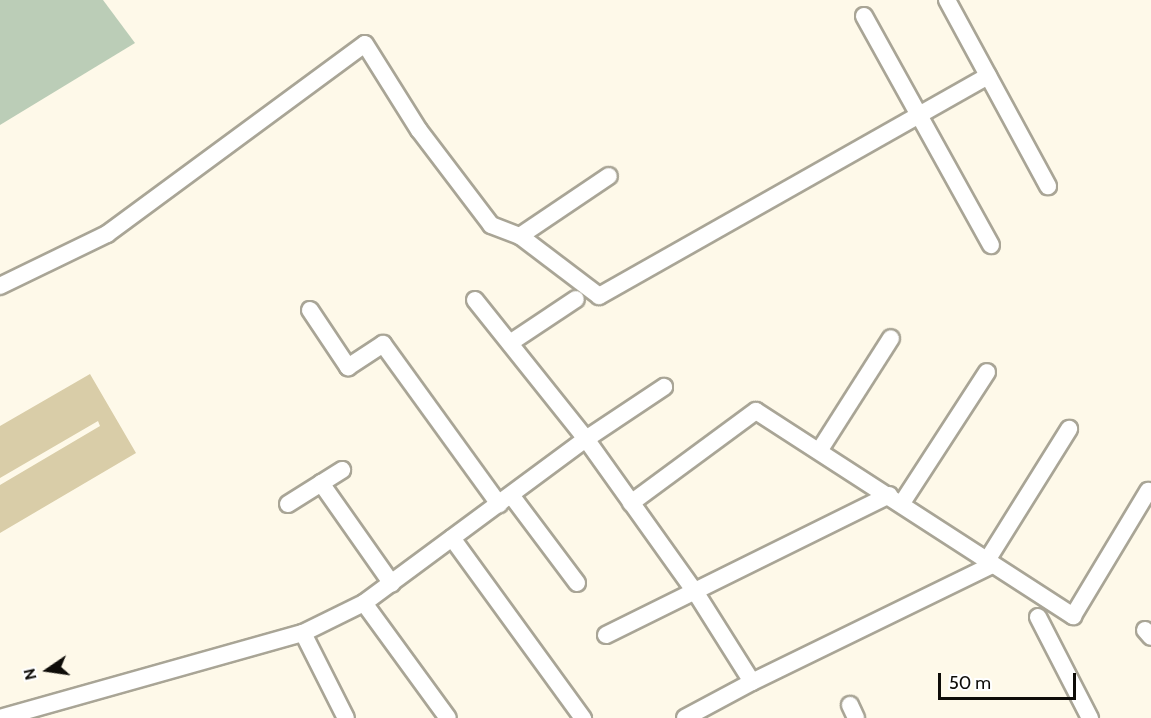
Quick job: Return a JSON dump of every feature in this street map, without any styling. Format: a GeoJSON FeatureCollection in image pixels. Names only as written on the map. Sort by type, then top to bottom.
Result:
{"type":"FeatureCollection","features":[{"type":"Feature","properties":{"kind":"street"},"geometry":{"type":"LineString","coordinates":[[946,0],[1048,186]]}},
{"type":"Feature","properties":{"kind":"street"},"geometry":{"type":"LineString","coordinates":[[864,15],[991,245]]}},
{"type":"Feature","properties":{"kind":"street"},"geometry":{"type":"LineString","coordinates":[[0,286],[107,234],[365,44],[419,130],[491,225],[520,236],[599,296],[988,76]]}},
{"type":"Feature","properties":{"kind":"street"},"geometry":{"type":"LineString","coordinates":[[520,236],[609,176]]}},
{"type":"Feature","properties":{"kind":"street"},"geometry":{"type":"LineString","coordinates":[[510,343],[576,299]]}},
{"type":"Feature","properties":{"kind":"street"},"geometry":{"type":"LineString","coordinates":[[475,300],[586,439],[696,593],[752,682]]}},
{"type":"Feature","properties":{"kind":"street"},"geometry":{"type":"LineString","coordinates":[[310,310],[348,367],[383,344],[505,500],[577,583]]}},
{"type":"Feature","properties":{"kind":"street"},"geometry":{"type":"LineString","coordinates":[[821,448],[891,338]]}},
{"type":"Feature","properties":{"kind":"street"},"geometry":{"type":"LineString","coordinates":[[606,636],[895,499],[987,372]]}},
{"type":"Feature","properties":{"kind":"street"},"geometry":{"type":"LineString","coordinates":[[0,718],[303,633],[364,603],[586,439],[664,387]]}},
{"type":"Feature","properties":{"kind":"street"},"geometry":{"type":"LineString","coordinates":[[631,503],[756,411],[821,448],[989,563],[1073,616],[1148,491]]}},
{"type":"Feature","properties":{"kind":"street"},"geometry":{"type":"LineString","coordinates":[[685,718],[989,563],[1069,429]]}},
{"type":"Feature","properties":{"kind":"street"},"geometry":{"type":"LineString","coordinates":[[288,504],[342,470]]}},
{"type":"Feature","properties":{"kind":"street"},"geometry":{"type":"LineString","coordinates":[[321,483],[392,584]]}},
{"type":"Feature","properties":{"kind":"street"},"geometry":{"type":"LineString","coordinates":[[452,538],[583,718]]}},
{"type":"Feature","properties":{"kind":"street"},"geometry":{"type":"LineString","coordinates":[[364,603],[448,718]]}},
{"type":"Feature","properties":{"kind":"street"},"geometry":{"type":"LineString","coordinates":[[1038,617],[1090,718]]}},
{"type":"Feature","properties":{"kind":"street"},"geometry":{"type":"LineString","coordinates":[[303,633],[346,718]]}},
{"type":"Feature","properties":{"kind":"green space"},"geometry":{"type":"Polygon","coordinates":[[[0,0],[103,0],[135,43],[0,125],[0,0]]]}},
{"type":"Feature","properties":{"kind":"building"},"geometry":{"type":"Polygon","coordinates":[[[90,374],[136,453],[0,533],[0,485],[100,426],[98,421],[0,478],[0,426],[90,374]]]}}]}
